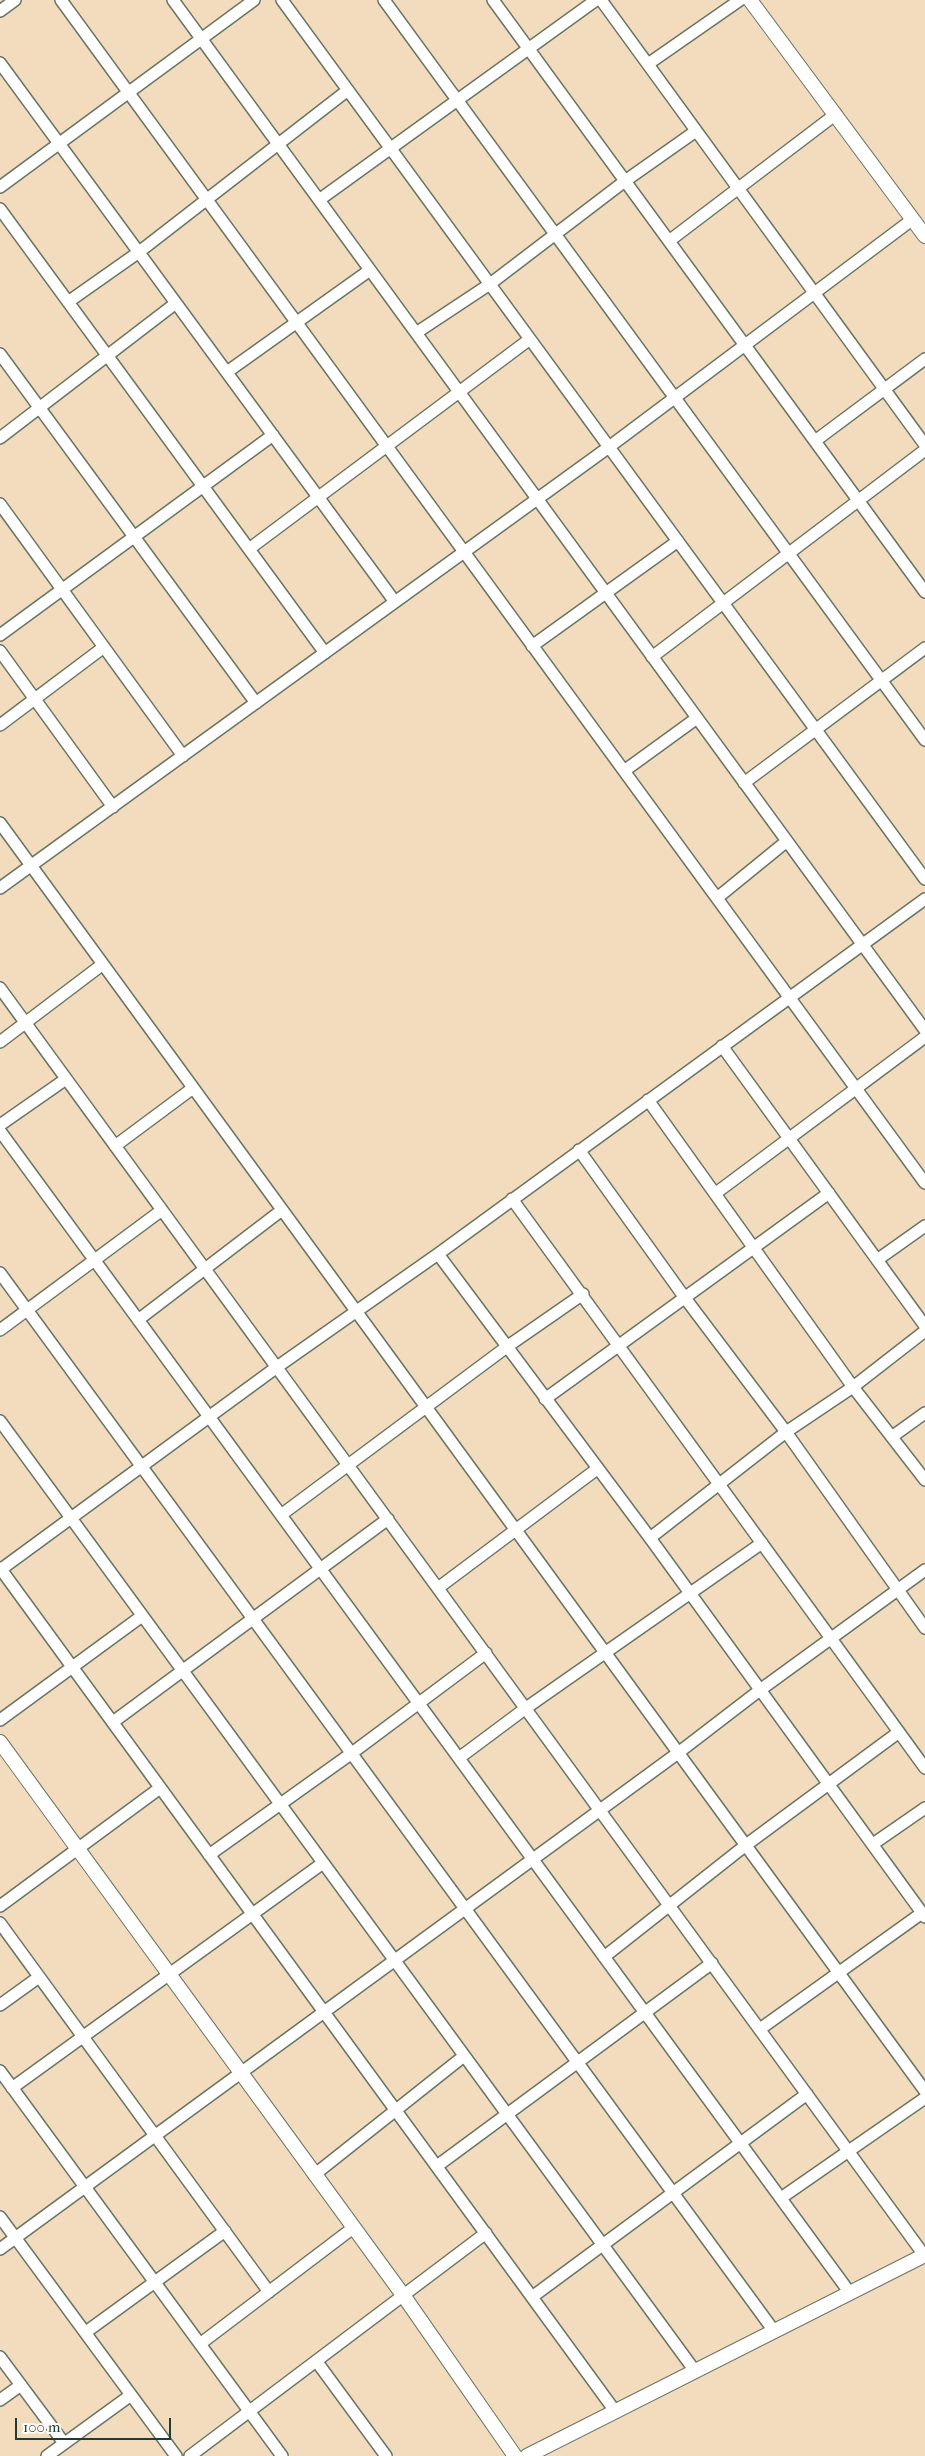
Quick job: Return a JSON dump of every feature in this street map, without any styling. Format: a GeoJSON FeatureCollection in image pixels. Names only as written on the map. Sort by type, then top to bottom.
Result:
{"type":"FeatureCollection","features":[{"type":"Feature","properties":{"kind":"street"},"geometry":{"type":"LineString","coordinates":[[0,11],[15,0]]}},
{"type":"Feature","properties":{"kind":"street"},"geometry":{"type":"LineString","coordinates":[[61,0],[925,1183]]}},
{"type":"Feature","properties":{"kind":"street"},"geometry":{"type":"LineString","coordinates":[[173,0],[925,1030]]}},
{"type":"Feature","properties":{"kind":"street"},"geometry":{"type":"LineString","coordinates":[[0,187],[254,0]]}},
{"type":"Feature","properties":{"kind":"street"},"geometry":{"type":"LineString","coordinates":[[282,0],[925,879]]}},
{"type":"Feature","properties":{"kind":"street"},"geometry":{"type":"LineString","coordinates":[[384,0],[925,740]]}},
{"type":"Feature","properties":{"kind":"street"},"geometry":{"type":"LineString","coordinates":[[493,0],[925,592]]}},
{"type":"Feature","properties":{"kind":"street"},"geometry":{"type":"LineString","coordinates":[[319,200],[596,0]]}},
{"type":"Feature","properties":{"kind":"street"},"geometry":{"type":"LineString","coordinates":[[600,0],[925,445]]}},
{"type":"Feature","properties":{"kind":"street"},"geometry":{"type":"LineString","coordinates":[[648,64],[740,0]]}},
{"type":"Feature","properties":{"kind":"street"},"geometry":{"type":"LineString","coordinates":[[750,0],[925,236]]}},
{"type":"Feature","properties":{"kind":"street"},"geometry":{"type":"LineString","coordinates":[[0,63],[395,602]]}},
{"type":"Feature","properties":{"kind":"street"},"geometry":{"type":"LineString","coordinates":[[68,302],[139,252],[206,198],[279,146],[348,90]]}},
{"type":"Feature","properties":{"kind":"street"},"geometry":{"type":"LineString","coordinates":[[669,241],[836,114]]}},
{"type":"Feature","properties":{"kind":"street"},"geometry":{"type":"LineString","coordinates":[[416,333],[490,284],[625,181],[696,131]]}},
{"type":"Feature","properties":{"kind":"street"},"geometry":{"type":"LineString","coordinates":[[0,209],[325,653]]}},
{"type":"Feature","properties":{"kind":"street"},"geometry":{"type":"LineString","coordinates":[[0,888],[609,447],[913,219]]}},
{"type":"Feature","properties":{"kind":"street"},"geometry":{"type":"LineString","coordinates":[[227,372],[370,270]]}},
{"type":"Feature","properties":{"kind":"street"},"geometry":{"type":"LineString","coordinates":[[0,438],[176,303]]}},
{"type":"Feature","properties":{"kind":"street"},"geometry":{"type":"LineString","coordinates":[[249,549],[530,339]]}},
{"type":"Feature","properties":{"kind":"street"},"geometry":{"type":"LineString","coordinates":[[0,354],[256,703]]}},
{"type":"Feature","properties":{"kind":"street"},"geometry":{"type":"LineString","coordinates":[[815,441],[925,359]]}},
{"type":"Feature","properties":{"kind":"street"},"geometry":{"type":"LineString","coordinates":[[0,635],[273,435]]}},
{"type":"Feature","properties":{"kind":"street"},"geometry":{"type":"LineString","coordinates":[[652,656],[925,450]]}},
{"type":"Feature","properties":{"kind":"street"},"geometry":{"type":"LineString","coordinates":[[0,504],[183,756]]}},
{"type":"Feature","properties":{"kind":"street"},"geometry":{"type":"LineString","coordinates":[[532,646],[678,541]]}},
{"type":"Feature","properties":{"kind":"street"},"geometry":{"type":"LineString","coordinates":[[0,725],[104,647]]}},
{"type":"Feature","properties":{"kind":"street"},"geometry":{"type":"LineString","coordinates":[[744,783],[925,648]]}},
{"type":"Feature","properties":{"kind":"street"},"geometry":{"type":"LineString","coordinates":[[0,651],[113,807]]}},
{"type":"Feature","properties":{"kind":"street"},"geometry":{"type":"LineString","coordinates":[[624,771],[697,718]]}},
{"type":"Feature","properties":{"kind":"street"},"geometry":{"type":"LineString","coordinates":[[0,823],[925,2091]]}},
{"type":"Feature","properties":{"kind":"street"},"geometry":{"type":"LineString","coordinates":[[716,898],[787,841]]}},
{"type":"Feature","properties":{"kind":"street"},"geometry":{"type":"LineString","coordinates":[[615,2411],[0,1569],[210,1418],[276,1367],[438,1254],[925,899]]}},
{"type":"Feature","properties":{"kind":"street"},"geometry":{"type":"LineString","coordinates":[[0,1042],[103,964]]}},
{"type":"Feature","properties":{"kind":"street"},"geometry":{"type":"LineString","coordinates":[[0,988],[925,2255],[527,2456]]}},
{"type":"Feature","properties":{"kind":"street"},"geometry":{"type":"LineString","coordinates":[[716,1194],[925,1037]]}},
{"type":"Feature","properties":{"kind":"street"},"geometry":{"type":"LineString","coordinates":[[722,1046],[925,1326]]}},
{"type":"Feature","properties":{"kind":"street"},"geometry":{"type":"LineString","coordinates":[[0,1125],[66,1079]]}},
{"type":"Feature","properties":{"kind":"street"},"geometry":{"type":"LineString","coordinates":[[115,1146],[193,1088]]}},
{"type":"Feature","properties":{"kind":"street"},"geometry":{"type":"LineString","coordinates":[[648,1100],[755,1247],[853,1387],[925,1480]]}},
{"type":"Feature","properties":{"kind":"street"},"geometry":{"type":"LineString","coordinates":[[0,1131],[850,2293]]}},
{"type":"Feature","properties":{"kind":"street"},"geometry":{"type":"LineString","coordinates":[[579,1150],[685,1298],[786,1432],[925,1628]]}},
{"type":"Feature","properties":{"kind":"street"},"geometry":{"type":"LineString","coordinates":[[545,1399],[828,1193]]}},
{"type":"Feature","properties":{"kind":"street"},"geometry":{"type":"LineString","coordinates":[[512,1199],[583,1294],[830,1639],[925,1768]]}},
{"type":"Feature","properties":{"kind":"street"},"geometry":{"type":"LineString","coordinates":[[0,1330],[162,1210]]}},
{"type":"Feature","properties":{"kind":"street"},"geometry":{"type":"LineString","coordinates":[[138,1320],[206,1270],[282,1210]]}},
{"type":"Feature","properties":{"kind":"street"},"geometry":{"type":"LineString","coordinates":[[877,1260],[925,1226]]}},
{"type":"Feature","properties":{"kind":"street"},"geometry":{"type":"LineString","coordinates":[[438,1254],[650,1538],[689,1594],[830,1784],[923,1915],[760,2029]]}},
{"type":"Feature","properties":{"kind":"street"},"geometry":{"type":"LineString","coordinates":[[0,1273],[774,2331]]}},
{"type":"Feature","properties":{"kind":"street"},"geometry":{"type":"LineString","coordinates":[[281,1515],[508,1346],[583,1294]]}},
{"type":"Feature","properties":{"kind":"street"},"geometry":{"type":"LineString","coordinates":[[650,1538],[718,1483],[786,1432],[853,1387],[925,1331]]}},
{"type":"Feature","properties":{"kind":"street"},"geometry":{"type":"LineString","coordinates":[[892,1436],[925,1413]]}},
{"type":"Feature","properties":{"kind":"street"},"geometry":{"type":"LineString","coordinates":[[0,1421],[695,2371]]}},
{"type":"Feature","properties":{"kind":"street"},"geometry":{"type":"LineString","coordinates":[[438,1588],[597,1469]]}},
{"type":"Feature","properties":{"kind":"street"},"geometry":{"type":"LineString","coordinates":[[113,1722],[388,1519]]}},
{"type":"Feature","properties":{"kind":"street"},"geometry":{"type":"LineString","coordinates":[[459,1758],[526,1708],[762,1542]]}},
{"type":"Feature","properties":{"kind":"street"},"geometry":{"type":"LineString","coordinates":[[0,2249],[925,1570]]}},
{"type":"Feature","properties":{"kind":"street"},"geometry":{"type":"LineString","coordinates":[[0,1720],[142,1616]]}},
{"type":"Feature","properties":{"kind":"street"},"geometry":{"type":"LineString","coordinates":[[209,1855],[352,1753],[486,1653]]}},
{"type":"Feature","properties":{"kind":"street"},"geometry":{"type":"LineString","coordinates":[[604,1957],[746,1846],[900,1732]]}},
{"type":"Feature","properties":{"kind":"street"},"geometry":{"type":"LineString","coordinates":[[0,1742],[403,2295],[510,2455]]}},
{"type":"Feature","properties":{"kind":"street"},"geometry":{"type":"LineString","coordinates":[[0,1906],[160,1788]]}},
{"type":"Feature","properties":{"kind":"street"},"geometry":{"type":"LineString","coordinates":[[873,1844],[925,1808]]}},
{"type":"Feature","properties":{"kind":"street"},"geometry":{"type":"LineString","coordinates":[[12,2088],[322,1863]]}},
{"type":"Feature","properties":{"kind":"street"},"geometry":{"type":"LineString","coordinates":[[0,1924],[269,2292]]}},
{"type":"Feature","properties":{"kind":"street"},"geometry":{"type":"LineString","coordinates":[[437,2166],[712,1963]]}},
{"type":"Feature","properties":{"kind":"street"},"geometry":{"type":"LineString","coordinates":[[0,2005],[39,1977]]}},
{"type":"Feature","properties":{"kind":"street"},"geometry":{"type":"LineString","coordinates":[[314,2175],[464,2056]]}},
{"type":"Feature","properties":{"kind":"street"},"geometry":{"type":"LineString","coordinates":[[0,2071],[282,2456]]}},
{"type":"Feature","properties":{"kind":"street"},"geometry":{"type":"LineString","coordinates":[[532,2296],[807,2094]]}},
{"type":"Feature","properties":{"kind":"street"},"geometry":{"type":"LineString","coordinates":[[781,2198],[925,2098]]}},
{"type":"Feature","properties":{"kind":"street"},"geometry":{"type":"LineString","coordinates":[[0,2217],[176,2456]]}},
{"type":"Feature","properties":{"kind":"street"},"geometry":{"type":"LineString","coordinates":[[200,2344],[353,2228]]}},
{"type":"Feature","properties":{"kind":"street"},"geometry":{"type":"LineString","coordinates":[[86,2332],[225,2231]]}},
{"type":"Feature","properties":{"kind":"street"},"geometry":{"type":"LineString","coordinates":[[190,2456],[486,2233]]}},
{"type":"Feature","properties":{"kind":"street"},"geometry":{"type":"LineString","coordinates":[[0,2357],[64,2443]]}},
{"type":"Feature","properties":{"kind":"street"},"geometry":{"type":"LineString","coordinates":[[317,2362],[386,2456]]}},
{"type":"Feature","properties":{"kind":"street"},"geometry":{"type":"LineString","coordinates":[[0,2400],[21,2385]]}},
{"type":"Feature","properties":{"kind":"street"},"geometry":{"type":"LineString","coordinates":[[47,2456],[131,2395]]}}]}
